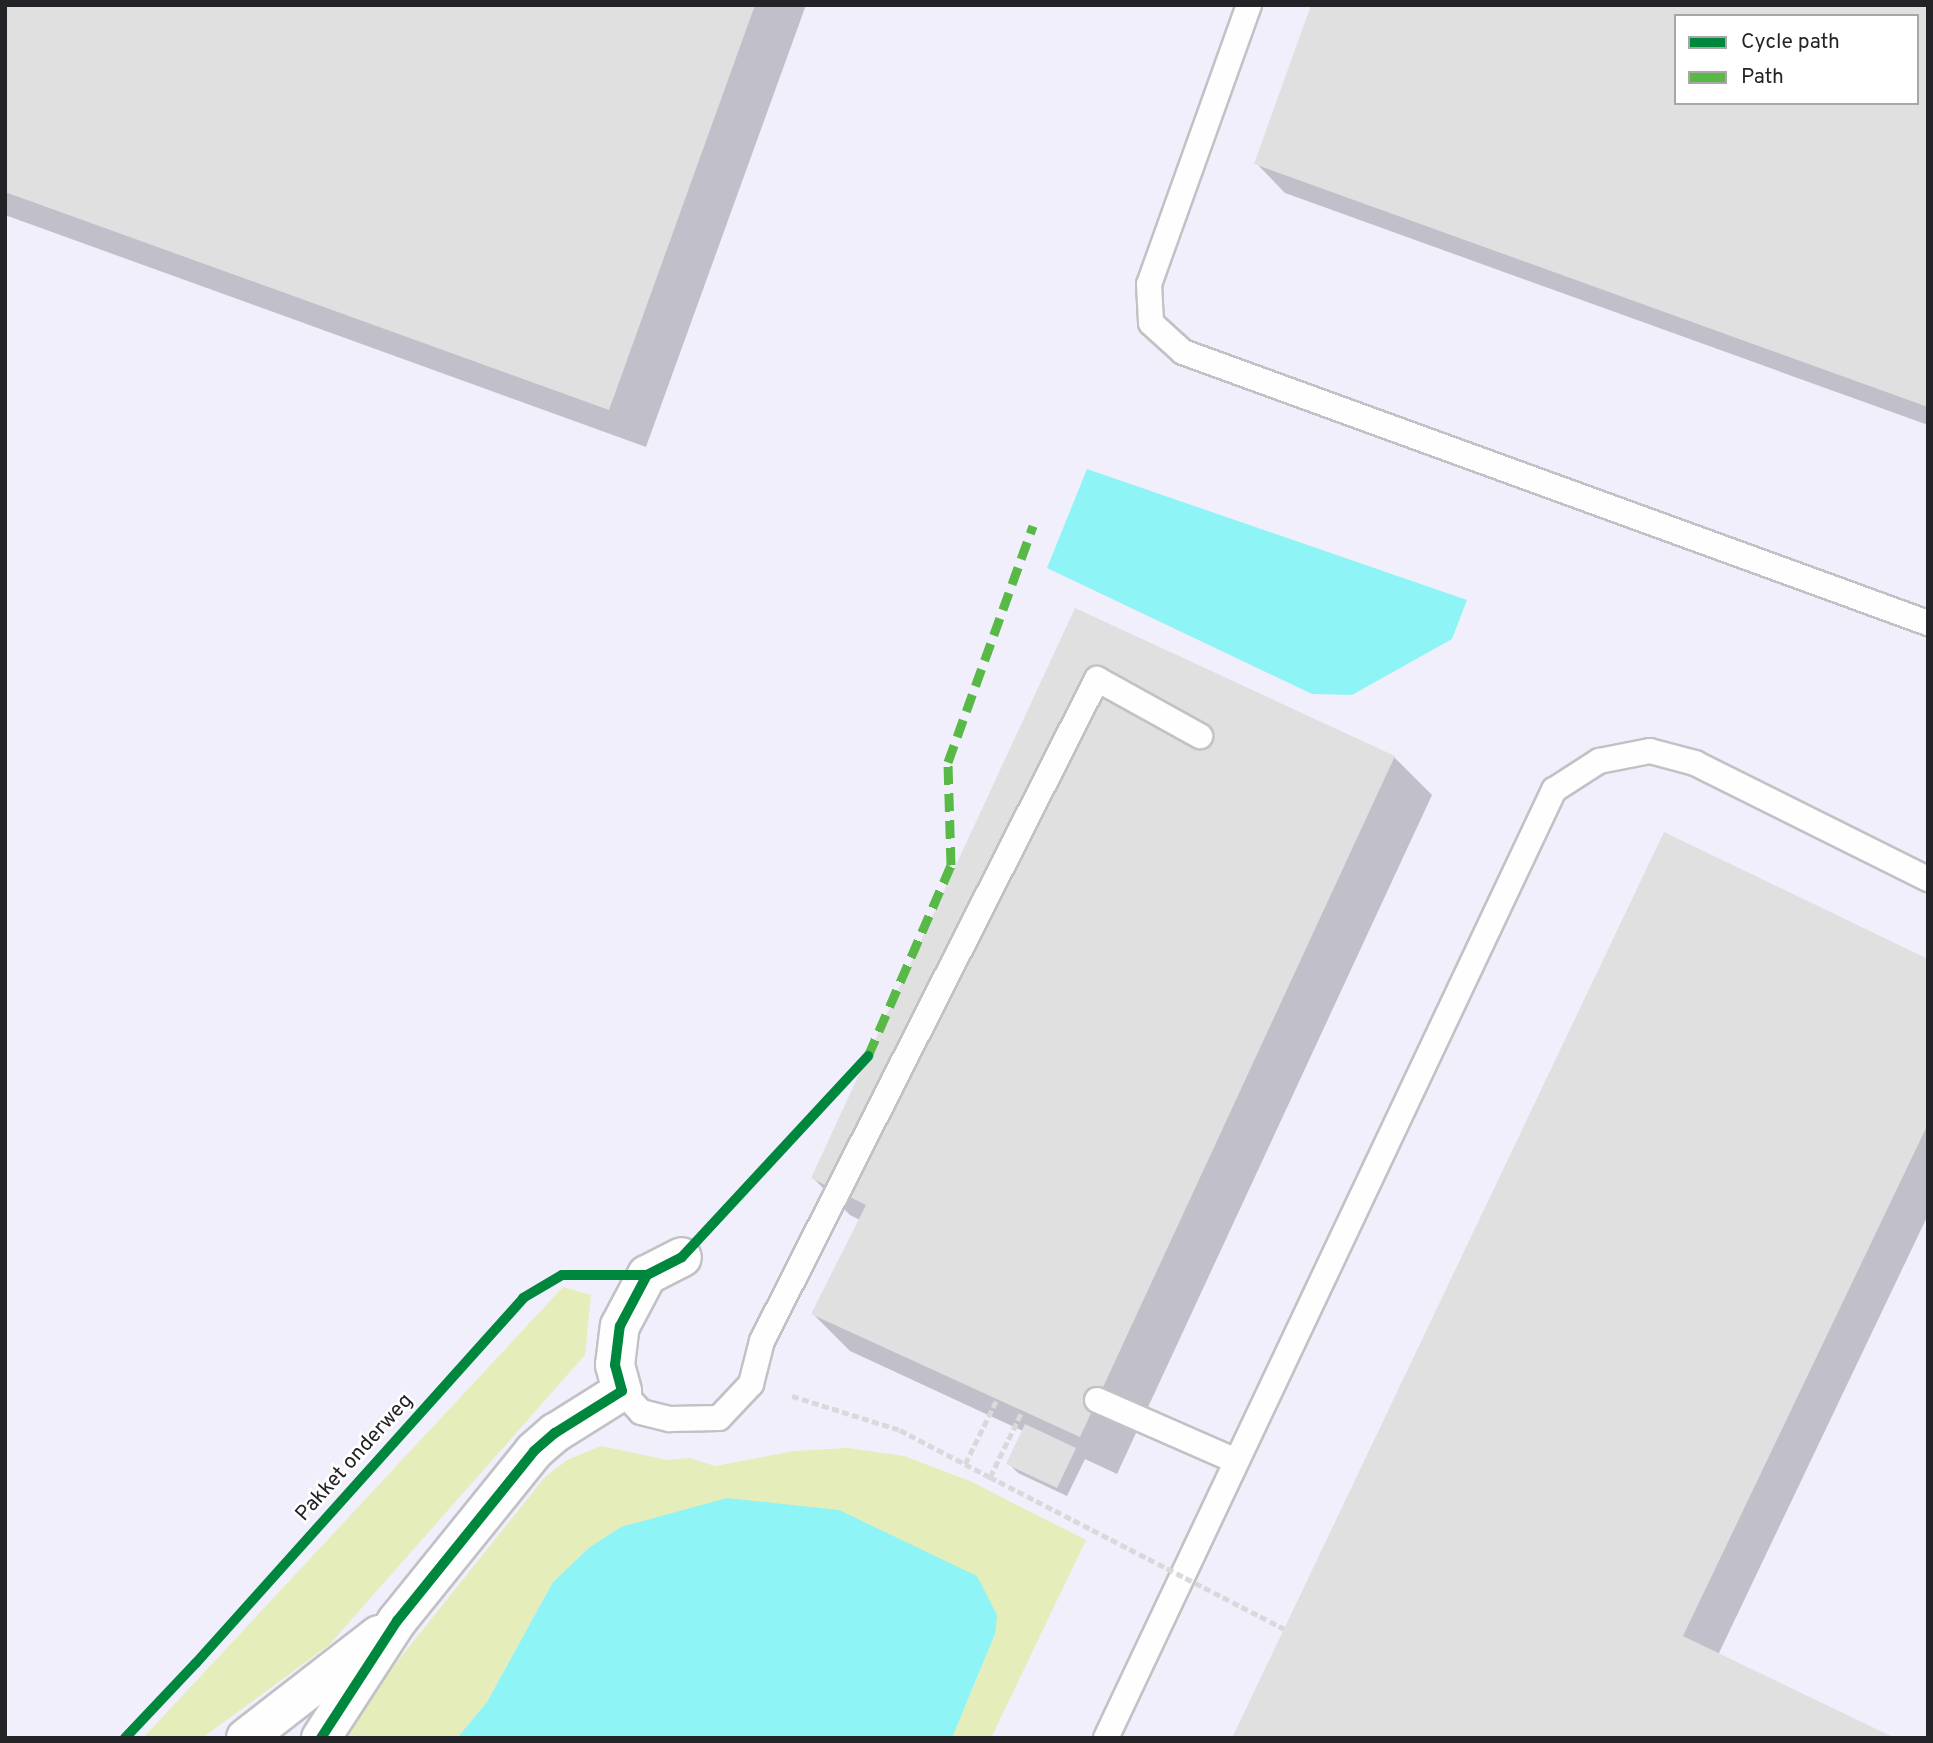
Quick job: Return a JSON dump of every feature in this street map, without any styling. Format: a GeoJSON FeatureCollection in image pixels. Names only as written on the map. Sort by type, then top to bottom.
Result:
{"type":"FeatureCollection","features":[{"type":"Feature","properties":{"kind":"street"},"geometry":{"type":"LineString","coordinates":[[321,1738],[397,1621],[534,1451],[555,1433],[622,1391],[615,1366],[620,1326],[647,1275],[682,1256]]}},
{"type":"Feature","properties":{"kind":"street"},"geometry":{"type":"LineString","coordinates":[[246,1738],[397,1621]]}},
{"type":"Feature","properties":{"kind":"lane"},"geometry":{"type":"LineString","coordinates":[[1249,5],[1149,284],[1150,323],[1183,352],[1928,623]]}},
{"type":"Feature","properties":{"kind":"lane"},"geometry":{"type":"LineString","coordinates":[[622,1391],[641,1412],[670,1419],[719,1418],[751,1384],[761,1341],[1097,679],[1200,736]]}},
{"type":"Feature","properties":{"kind":"lane"},"geometry":{"type":"LineString","coordinates":[[1106,1738],[1554,790],[1599,761],[1650,751],[1695,762],[1928,880]]}},
{"type":"Feature","properties":{"kind":"lane"},"geometry":{"type":"LineString","coordinates":[[1097,1400],[1236,1461]]}},
{"type":"Feature","properties":{"kind":"path"},"geometry":{"type":"LineString","coordinates":[[751,1384],[900,1430],[1284,1629]]}},
{"type":"Feature","properties":{"kind":"path"},"geometry":{"type":"LineString","coordinates":[[965,1464],[997,1399]]}},
{"type":"Feature","properties":{"kind":"path"},"geometry":{"type":"LineString","coordinates":[[990,1477],[1022,1411]]}},
{"type":"Feature","properties":{"kind":"shaded area"},"geometry":{"type":"Polygon","coordinates":[[[5,5],[1928,5],[1928,1738],[5,1738],[5,5]]]}},
{"type":"Feature","properties":{"kind":"green space"},"geometry":{"type":"Polygon","coordinates":[[[563,1287],[591,1295],[585,1355],[329,1645],[202,1738],[143,1738],[563,1287]]]}},
{"type":"Feature","properties":{"kind":"green space"},"geometry":{"type":"Polygon","coordinates":[[[601,1446],[667,1460],[689,1458],[715,1466],[794,1451],[848,1448],[904,1456],[970,1481],[1086,1540],[991,1738],[952,1738],[995,1634],[621,1527],[590,1547],[553,1582],[487,1702],[457,1738],[336,1738],[545,1477],[567,1460],[601,1446]]]}},
{"type":"Feature","properties":{"kind":"water"},"geometry":{"type":"Polygon","coordinates":[[[1087,469],[1467,600],[1452,639],[1352,695],[1312,694],[1047,568],[1087,469]]]}},
{"type":"Feature","properties":{"kind":"water"},"geometry":{"type":"Polygon","coordinates":[[[727,1498],[839,1510],[977,1576],[997,1615],[995,1634],[952,1738],[457,1738],[487,1702],[553,1582],[590,1547],[621,1527],[727,1498]]]}},
{"type":"Feature","properties":{"kind":"building"},"geometry":{"type":"Polygon","coordinates":[[[5,5],[755,5],[609,410],[5,192],[5,5]]]}},
{"type":"Feature","properties":{"kind":"building"},"geometry":{"type":"Polygon","coordinates":[[[1311,5],[1928,5],[1928,407],[1254,164],[1311,5]]]}},
{"type":"Feature","properties":{"kind":"building"},"geometry":{"type":"Polygon","coordinates":[[[1075,608],[1395,756],[1080,1437],[811,1314],[866,1205],[811,1178],[1075,608]]]}},
{"type":"Feature","properties":{"kind":"building"},"geometry":{"type":"Polygon","coordinates":[[[1664,832],[1928,959],[1928,1124],[1683,1636],[1895,1738],[1232,1738],[1664,832]]]}},
{"type":"Feature","properties":{"kind":"building"},"geometry":{"type":"Polygon","coordinates":[[[1025,1424],[1076,1448],[1057,1488],[1006,1464],[1025,1424]]]}},
{"type":"Feature","properties":{"kind":"marked path"},"geometry":{"type":"LineString","coordinates":[[868,1056],[951,865],[948,762],[1033,526]]}},
{"type":"Feature","properties":{"kind":"cycle path"},"geometry":{"type":"LineString","coordinates":[[321,1738],[397,1621],[534,1451],[555,1433],[622,1391],[615,1365],[620,1326],[647,1275],[682,1257],[868,1056]]}},
{"type":"Feature","properties":{"kind":"cycle path","name":"Pakket onderweg"},"geometry":{"type":"LineString","coordinates":[[125,1738],[196,1663],[523,1298],[562,1275],[647,1275]]}}]}
